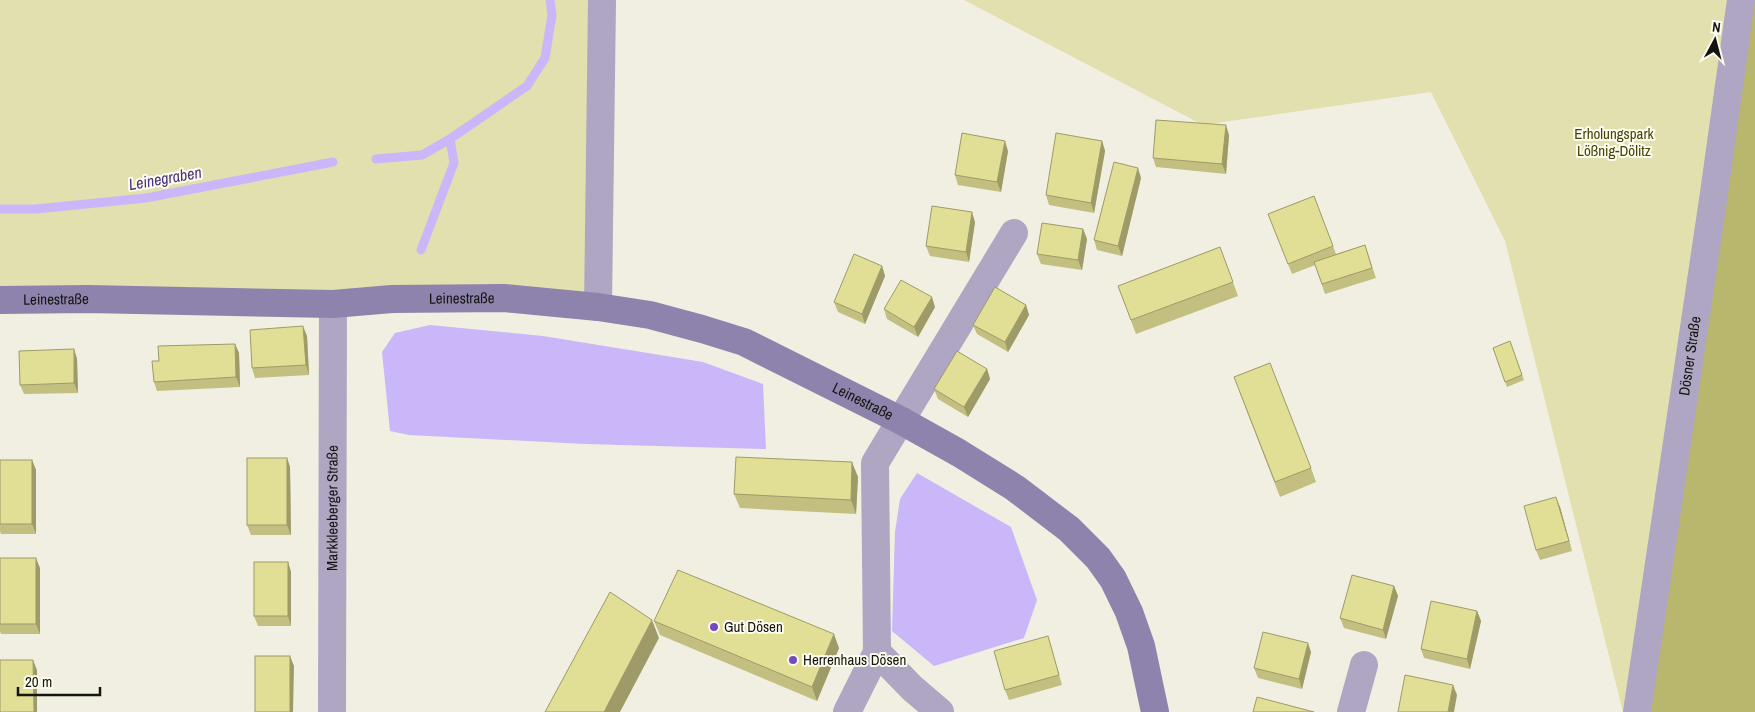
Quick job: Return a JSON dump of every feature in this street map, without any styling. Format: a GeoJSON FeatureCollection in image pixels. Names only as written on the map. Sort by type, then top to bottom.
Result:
{"type":"FeatureCollection","features":[{"type":"Feature","properties":{"kind":"main road","name":"Leinestraße"},"geometry":{"type":"LineString","coordinates":[[0,300],[88,299],[333,304],[392,299],[504,298],[598,307],[650,315],[744,342],[900,420],[959,453],[1015,488],[1069,529],[1098,558],[1113,579],[1129,612],[1141,646],[1155,712]]}},
{"type":"Feature","properties":{"kind":"street"},"geometry":{"type":"LineString","coordinates":[[598,307],[602,0]]}},
{"type":"Feature","properties":{"kind":"street","name":"Dösner Straße"},"geometry":{"type":"LineString","coordinates":[[1637,712],[1741,0]]}},
{"type":"Feature","properties":{"kind":"street","name":"Leinestraße"},"geometry":{"type":"LineString","coordinates":[[847,712],[877,652],[875,463],[1014,233]]}},
{"type":"Feature","properties":{"kind":"street","name":"Markkleeberger Straße"},"geometry":{"type":"LineString","coordinates":[[332,712],[333,304]]}},
{"type":"Feature","properties":{"kind":"street"},"geometry":{"type":"LineString","coordinates":[[877,652],[912,688],[940,712]]}},
{"type":"Feature","properties":{"kind":"street"},"geometry":{"type":"LineString","coordinates":[[1351,712],[1364,665]]}},
{"type":"Feature","properties":{"kind":"green space"},"geometry":{"type":"Polygon","coordinates":[[[0,0],[602,0],[598,307],[0,300],[0,0]]]}},
{"type":"Feature","properties":{"kind":"green space","name":"Erholungspark Lößnig-Dölitz"},"geometry":{"type":"Polygon","coordinates":[[[964,0],[1755,0],[1755,712],[1623,712],[1505,241],[1431,92],[1203,125],[964,0]]]}},
{"type":"Feature","properties":{"kind":"shaded area"},"geometry":{"type":"Polygon","coordinates":[[[1743,0],[1755,0],[1755,712],[1645,712],[1743,0]]]}},
{"type":"Feature","properties":{"kind":"shaded area"},"geometry":{"type":"Polygon","coordinates":[[[430,325],[543,336],[703,362],[763,384],[766,449],[585,444],[409,435],[390,431],[382,352],[395,333],[430,325]]]}},
{"type":"Feature","properties":{"kind":"shaded area"},"geometry":{"type":"Polygon","coordinates":[[[917,473],[1011,527],[1037,600],[1024,638],[934,666],[892,631],[895,532],[900,499],[917,473]]]}},
{"type":"Feature","properties":{"kind":"building"},"geometry":{"type":"Polygon","coordinates":[[[1156,120],[1226,125],[1222,164],[1153,158],[1156,120]]]}},
{"type":"Feature","properties":{"kind":"building"},"geometry":{"type":"Polygon","coordinates":[[[962,133],[1005,141],[997,182],[955,175],[962,133]]]}},
{"type":"Feature","properties":{"kind":"building"},"geometry":{"type":"Polygon","coordinates":[[[1056,133],[1102,141],[1091,203],[1046,195],[1056,133]]]}},
{"type":"Feature","properties":{"kind":"building"},"geometry":{"type":"Polygon","coordinates":[[[1114,162],[1138,168],[1118,246],[1094,240],[1114,162]]]}},
{"type":"Feature","properties":{"kind":"building"},"geometry":{"type":"Polygon","coordinates":[[[1314,196],[1333,246],[1288,264],[1268,214],[1314,196]]]}},
{"type":"Feature","properties":{"kind":"building"},"geometry":{"type":"Polygon","coordinates":[[[932,206],[972,212],[966,252],[926,246],[932,206]]]}},
{"type":"Feature","properties":{"kind":"building"},"geometry":{"type":"Polygon","coordinates":[[[1042,223],[1083,229],[1078,260],[1037,254],[1042,223]]]}},
{"type":"Feature","properties":{"kind":"building"},"geometry":{"type":"Polygon","coordinates":[[[1365,245],[1372,268],[1322,284],[1314,262],[1365,245]]]}},
{"type":"Feature","properties":{"kind":"building"},"geometry":{"type":"Polygon","coordinates":[[[1220,247],[1233,282],[1131,320],[1118,286],[1220,247]]]}},
{"type":"Feature","properties":{"kind":"building"},"geometry":{"type":"Polygon","coordinates":[[[854,254],[882,266],[862,314],[834,302],[854,254]]]}},
{"type":"Feature","properties":{"kind":"building"},"geometry":{"type":"Polygon","coordinates":[[[901,280],[932,297],[914,327],[884,309],[901,280]]]}},
{"type":"Feature","properties":{"kind":"building"},"geometry":{"type":"Polygon","coordinates":[[[995,287],[1026,305],[1005,342],[973,325],[995,287]]]}},
{"type":"Feature","properties":{"kind":"building"},"geometry":{"type":"Polygon","coordinates":[[[303,326],[306,365],[252,368],[250,330],[303,326]]]}},
{"type":"Feature","properties":{"kind":"building"},"geometry":{"type":"Polygon","coordinates":[[[1510,341],[1522,375],[1505,382],[1493,348],[1510,341]]]}},
{"type":"Feature","properties":{"kind":"building"},"geometry":{"type":"Polygon","coordinates":[[[235,344],[236,377],[154,382],[152,361],[159,361],[158,346],[235,344]]]}},
{"type":"Feature","properties":{"kind":"building"},"geometry":{"type":"Polygon","coordinates":[[[74,349],[74,383],[20,385],[19,351],[74,349]]]}},
{"type":"Feature","properties":{"kind":"building"},"geometry":{"type":"Polygon","coordinates":[[[957,351],[987,369],[964,407],[934,389],[957,351]]]}},
{"type":"Feature","properties":{"kind":"building"},"geometry":{"type":"Polygon","coordinates":[[[1270,363],[1311,468],[1275,482],[1234,377],[1270,363]]]}},
{"type":"Feature","properties":{"kind":"building"},"geometry":{"type":"Polygon","coordinates":[[[736,457],[852,462],[851,500],[734,494],[736,457]]]}},
{"type":"Feature","properties":{"kind":"building"},"geometry":{"type":"Polygon","coordinates":[[[247,458],[287,458],[287,525],[247,525],[247,458]]]}},
{"type":"Feature","properties":{"kind":"building"},"geometry":{"type":"Polygon","coordinates":[[[0,460],[32,460],[32,524],[0,524],[0,460]]]}},
{"type":"Feature","properties":{"kind":"building"},"geometry":{"type":"Polygon","coordinates":[[[1556,497],[1569,541],[1536,550],[1524,506],[1556,497]]]}},
{"type":"Feature","properties":{"kind":"building"},"geometry":{"type":"Polygon","coordinates":[[[0,558],[36,558],[36,624],[0,624],[0,558]]]}},
{"type":"Feature","properties":{"kind":"building"},"geometry":{"type":"Polygon","coordinates":[[[254,562],[288,562],[288,616],[254,616],[254,562]]]}},
{"type":"Feature","properties":{"kind":"building"},"geometry":{"type":"Polygon","coordinates":[[[678,570],[834,634],[812,687],[654,621],[678,570]]]}},
{"type":"Feature","properties":{"kind":"building"},"geometry":{"type":"Polygon","coordinates":[[[1352,575],[1394,586],[1383,630],[1340,618],[1352,575]]]}},
{"type":"Feature","properties":{"kind":"building"},"geometry":{"type":"Polygon","coordinates":[[[610,592],[652,620],[604,712],[545,712],[610,592]]]}},
{"type":"Feature","properties":{"kind":"building"},"geometry":{"type":"Polygon","coordinates":[[[1431,601],[1477,611],[1467,659],[1421,649],[1431,601]]]}},
{"type":"Feature","properties":{"kind":"building"},"geometry":{"type":"Polygon","coordinates":[[[1263,632],[1308,643],[1299,679],[1254,668],[1263,632]]]}},
{"type":"Feature","properties":{"kind":"building"},"geometry":{"type":"Polygon","coordinates":[[[1048,636],[1059,675],[1005,690],[994,651],[1048,636]]]}},
{"type":"Feature","properties":{"kind":"building"},"geometry":{"type":"Polygon","coordinates":[[[255,656],[290,656],[290,712],[255,712],[255,656]]]}},
{"type":"Feature","properties":{"kind":"building"},"geometry":{"type":"Polygon","coordinates":[[[0,660],[33,660],[34,712],[0,712],[0,660]]]}},
{"type":"Feature","properties":{"kind":"building"},"geometry":{"type":"Polygon","coordinates":[[[1405,675],[1453,685],[1448,712],[1398,712],[1405,675]]]}},
{"type":"Feature","properties":{"kind":"building"},"geometry":{"type":"Polygon","coordinates":[[[1257,697],[1314,712],[1253,712],[1257,697]]]}},
{"type":"Feature","properties":{"kind":"waterway","name":"Leinegraben"},"geometry":{"type":"LineString","coordinates":[[376,159],[422,155],[450,139],[527,86],[545,58],[552,15],[550,0]]}},
{"type":"Feature","properties":{"kind":"waterway"},"geometry":{"type":"LineString","coordinates":[[421,250],[454,163],[450,139]]}},
{"type":"Feature","properties":{"kind":"waterway","name":"Leinegraben"},"geometry":{"type":"LineString","coordinates":[[0,209],[36,209],[146,198],[333,162]]}},
{"type":"Feature","properties":{"kind":"place","name":"Gut Dösen"},"geometry":{"type":"Point","coordinates":[714,627]}},
{"type":"Feature","properties":{"kind":"place","name":"Herrenhaus Dösen"},"geometry":{"type":"Point","coordinates":[793,660]}}]}
